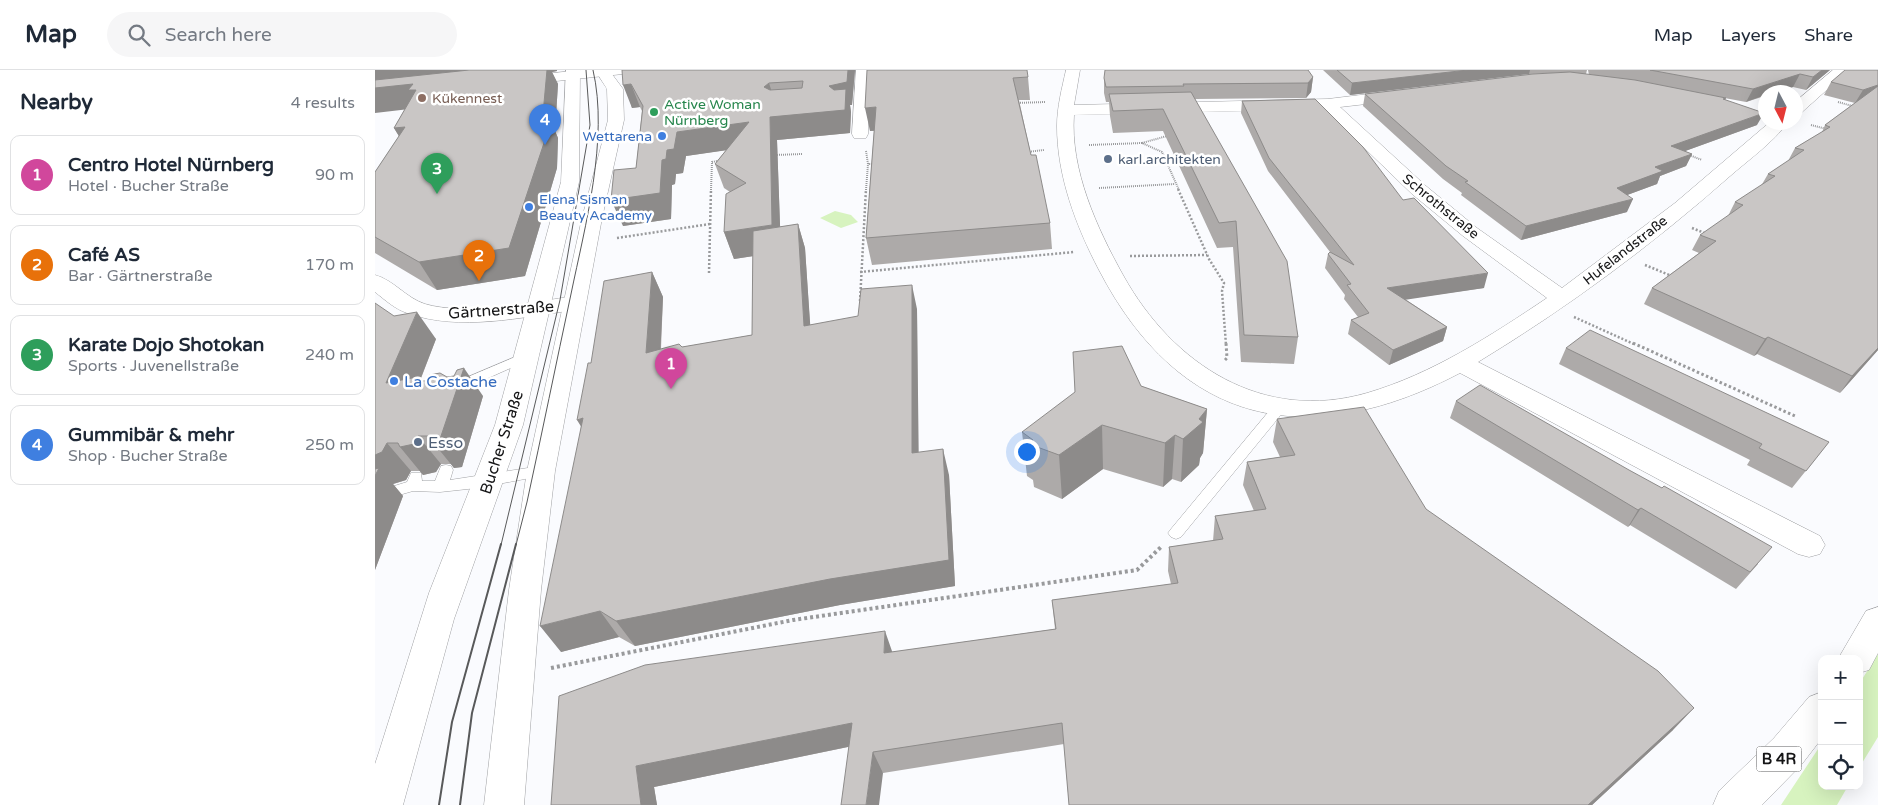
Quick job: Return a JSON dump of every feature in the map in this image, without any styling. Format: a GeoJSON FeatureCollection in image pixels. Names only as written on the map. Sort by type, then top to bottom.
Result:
{"type":"FeatureCollection","features":[{"type":"Feature","properties":{"kind":"street"},"geometry":{"type":"LineString","coordinates":[[502,83],[573,73],[623,70]]}},
{"type":"Feature","properties":{"kind":"street"},"geometry":{"type":"LineString","coordinates":[[861,134],[858,104],[863,70]]}},
{"type":"Feature","properties":{"kind":"street","name":"Hufelandstraße"},"geometry":{"type":"LineString","coordinates":[[1073,70],[1067,106],[1069,147],[1076,189],[1107,269],[1138,319],[1162,346],[1186,367],[1205,381],[1231,393],[1279,408],[1307,410],[1349,406],[1388,395],[1461,363],[1557,302],[1622,255],[1771,130]]}},
{"type":"Feature","properties":{"kind":"street"},"geometry":{"type":"LineString","coordinates":[[1803,103],[1842,70]]}},
{"type":"Feature","properties":{"kind":"street"},"geometry":{"type":"LineString","coordinates":[[503,805],[516,675],[541,471],[575,304],[616,120],[615,89],[603,71]]}},
{"type":"Feature","properties":{"kind":"street","name":"Bucher Straße"},"geometry":{"type":"LineString","coordinates":[[383,805],[431,638],[459,557],[490,481],[509,425],[527,356],[570,182],[573,149],[573,73]]}},
{"type":"Feature","properties":{"kind":"street"},"geometry":{"type":"LineString","coordinates":[[1067,106],[1328,104],[1414,94]]}},
{"type":"Feature","properties":{"kind":"street","name":"Schrothstraße"},"geometry":{"type":"LineString","coordinates":[[1328,104],[1419,190],[1557,302]]}},
{"type":"Feature","properties":{"kind":"street","name":"Gärtnerstraße"},"geometry":{"type":"LineString","coordinates":[[375,282],[414,308],[439,312],[499,312],[575,304]]}},
{"type":"Feature","properties":{"kind":"street"},"geometry":{"type":"LineString","coordinates":[[1461,363],[1809,545]]}},
{"type":"Feature","properties":{"kind":"street"},"geometry":{"type":"LineString","coordinates":[[1858,655],[1878,621]]}},
{"type":"Feature","properties":{"kind":"street","name":"B 4R"},"geometry":{"type":"LineString","coordinates":[[1733,805],[1788,751],[1818,714]]}},
{"type":"Feature","properties":{"kind":"lane"},"geometry":{"type":"LineString","coordinates":[[443,398],[445,391],[527,356]]}},
{"type":"Feature","properties":{"kind":"lane"},"geometry":{"type":"LineString","coordinates":[[468,399],[474,379]]}},
{"type":"Feature","properties":{"kind":"lane"},"geometry":{"type":"LineString","coordinates":[[1172,536],[1279,408]]}},
{"type":"Feature","properties":{"kind":"lane"},"geometry":{"type":"LineString","coordinates":[[441,487],[446,470]]}},
{"type":"Feature","properties":{"kind":"lane"},"geometry":{"type":"LineString","coordinates":[[375,497],[414,482],[441,487],[490,481],[541,471]]}},
{"type":"Feature","properties":{"kind":"path"},"geometry":{"type":"LineString","coordinates":[[1813,95],[1859,108]]}},
{"type":"Feature","properties":{"kind":"path"},"geometry":{"type":"LineString","coordinates":[[1009,104],[1067,106]]}},
{"type":"Feature","properties":{"kind":"path"},"geometry":{"type":"LineString","coordinates":[[1805,123],[1832,131]]}},
{"type":"Feature","properties":{"kind":"path"},"geometry":{"type":"LineString","coordinates":[[860,310],[860,272],[869,164],[861,134]]}},
{"type":"Feature","properties":{"kind":"path"},"geometry":{"type":"LineString","coordinates":[[1021,152],[1142,143],[1170,136]]}},
{"type":"Feature","properties":{"kind":"path"},"geometry":{"type":"LineString","coordinates":[[1142,143],[1162,152],[1207,255],[1224,283],[1222,290],[1227,358],[1205,381]]}},
{"type":"Feature","properties":{"kind":"path"},"geometry":{"type":"LineString","coordinates":[[773,154],[785,156],[802,154]]}},
{"type":"Feature","properties":{"kind":"path"},"geometry":{"type":"LineString","coordinates":[[1687,154],[1726,169]]}},
{"type":"Feature","properties":{"kind":"path"},"geometry":{"type":"LineString","coordinates":[[709,273],[712,162],[729,159]]}},
{"type":"Feature","properties":{"kind":"path"},"geometry":{"type":"LineString","coordinates":[[869,164],[878,163]]}},
{"type":"Feature","properties":{"kind":"path"},"geometry":{"type":"LineString","coordinates":[[1076,189],[1175,184]]}},
{"type":"Feature","properties":{"kind":"path"},"geometry":{"type":"LineString","coordinates":[[1667,217],[1709,235]]}},
{"type":"Feature","properties":{"kind":"path"},"geometry":{"type":"LineString","coordinates":[[617,238],[710,224]]}},
{"type":"Feature","properties":{"kind":"path"},"geometry":{"type":"LineString","coordinates":[[860,272],[1100,253],[1207,255]]}},
{"type":"Feature","properties":{"kind":"path"},"geometry":{"type":"LineString","coordinates":[[1622,255],[1676,278]]}},
{"type":"Feature","properties":{"kind":"path"},"geometry":{"type":"LineString","coordinates":[[1557,302],[1795,416]]}},
{"type":"Feature","properties":{"kind":"path"},"geometry":{"type":"LineString","coordinates":[[516,675],[793,620],[1137,570],[1172,536]]}},
{"type":"Feature","properties":{"kind":"green space"},"geometry":{"type":"Polygon","coordinates":[[[835,211],[851,215],[858,222],[841,228],[820,218],[835,211]]]}},
{"type":"Feature","properties":{"kind":"green space"},"geometry":{"type":"Polygon","coordinates":[[[1878,654],[1878,737],[1863,761],[1863,700],[1863,678],[1878,654]]]}},
{"type":"Feature","properties":{"kind":"green space"},"geometry":{"type":"Polygon","coordinates":[[[1818,749],[1818,790],[1846,790],[1837,805],[1781,805],[1818,749]]]}},
{"type":"Feature","properties":{"kind":"building"},"geometry":{"type":"Polygon","coordinates":[[[469,70],[547,70],[543,114],[547,114],[544,143],[509,248],[419,262],[375,237],[375,172],[405,127],[394,128],[416,90],[408,90],[413,84],[375,88],[375,80],[469,70]]]}},
{"type":"Feature","properties":{"kind":"building"},"geometry":{"type":"Polygon","coordinates":[[[622,70],[848,70],[847,82],[829,86],[834,90],[846,89],[845,110],[770,117],[772,225],[724,232],[726,194],[746,183],[715,164],[749,122],[677,132],[674,149],[667,150],[666,159],[662,160],[660,193],[611,200],[614,170],[636,168],[643,106],[631,84],[623,85],[622,70]],[[803,81],[769,83],[764,87],[770,90],[802,88],[803,81]]]}},
{"type":"Feature","properties":{"kind":"building"},"geometry":{"type":"Polygon","coordinates":[[[867,70],[1027,70],[1028,77],[1013,78],[1031,155],[1036,155],[1050,223],[866,238],[876,107],[865,108],[867,70]]]}},
{"type":"Feature","properties":{"kind":"building"},"geometry":{"type":"Polygon","coordinates":[[[1105,70],[1308,70],[1313,77],[1308,83],[1106,87],[1105,70]]]}},
{"type":"Feature","properties":{"kind":"building"},"geometry":{"type":"Polygon","coordinates":[[[1337,70],[1468,70],[1352,83],[1337,70]]]}},
{"type":"Feature","properties":{"kind":"building"},"geometry":{"type":"Polygon","coordinates":[[[1650,70],[1822,70],[1813,77],[1800,74],[1766,85],[1758,85],[1758,87],[1753,89],[1650,70]]]}},
{"type":"Feature","properties":{"kind":"building"},"geometry":{"type":"Polygon","coordinates":[[[1845,70],[1878,70],[1878,85],[1863,90],[1831,82],[1845,70]]]}},
{"type":"Feature","properties":{"kind":"building"},"geometry":{"type":"Polygon","coordinates":[[[1570,72],[1635,80],[1726,98],[1723,99],[1758,111],[1758,115],[1671,146],[1692,154],[1655,167],[1663,171],[1617,188],[1633,199],[1526,226],[1465,182],[1468,181],[1446,166],[1365,94],[1533,74],[1570,72]]]}},
{"type":"Feature","properties":{"kind":"building"},"geometry":{"type":"Polygon","coordinates":[[[1878,86],[1878,348],[1852,376],[1768,337],[1765,339],[1652,288],[1716,241],[1700,235],[1743,205],[1735,202],[1775,176],[1768,174],[1804,150],[1795,148],[1830,127],[1825,125],[1878,86]]]}},
{"type":"Feature","properties":{"kind":"building"},"geometry":{"type":"Polygon","coordinates":[[[1191,92],[1287,261],[1298,337],[1244,335],[1236,221],[1219,223],[1163,109],[1113,111],[1109,94],[1191,92]]]}},
{"type":"Feature","properties":{"kind":"building"},"geometry":{"type":"Polygon","coordinates":[[[1315,99],[1363,147],[1403,200],[1414,198],[1488,273],[1387,288],[1447,327],[1393,350],[1351,320],[1369,313],[1347,285],[1351,284],[1328,254],[1330,252],[1354,265],[1269,158],[1242,101],[1315,99]]]}},
{"type":"Feature","properties":{"kind":"building"},"geometry":{"type":"Polygon","coordinates":[[[798,224],[804,326],[858,316],[861,289],[912,285],[912,453],[943,449],[949,560],[830,579],[616,621],[600,611],[540,626],[583,418],[577,420],[588,363],[591,363],[604,281],[652,272],[646,353],[679,344],[682,347],[752,335],[753,231],[798,224]]]}},
{"type":"Feature","properties":{"kind":"building"},"geometry":{"type":"Polygon","coordinates":[[[375,303],[394,316],[417,312],[386,383],[412,378],[415,381],[425,381],[429,375],[440,373],[447,377],[454,376],[457,370],[464,368],[440,439],[432,441],[429,436],[418,436],[414,444],[400,447],[398,443],[387,443],[382,452],[375,455],[375,303]]]}},
{"type":"Feature","properties":{"kind":"building"},"geometry":{"type":"Polygon","coordinates":[[[1590,330],[1829,442],[1806,471],[1759,448],[1762,444],[1566,348],[1590,330]]]}},
{"type":"Feature","properties":{"kind":"building"},"geometry":{"type":"Polygon","coordinates":[[[1122,346],[1141,386],[1207,409],[1199,419],[1203,422],[1183,439],[1175,435],[1165,443],[1102,425],[1059,455],[1029,444],[1033,440],[1022,432],[1075,392],[1073,352],[1122,346]]]}},
{"type":"Feature","properties":{"kind":"building"},"geometry":{"type":"Polygon","coordinates":[[[1480,385],[1629,470],[1662,488],[1664,486],[1772,547],[1750,572],[1641,508],[1638,510],[1456,401],[1480,385]]]}},
{"type":"Feature","properties":{"kind":"building"},"geometry":{"type":"Polygon","coordinates":[[[1364,407],[1426,509],[1658,671],[1694,708],[1588,805],[1069,805],[1062,723],[873,752],[866,805],[841,805],[852,723],[636,766],[641,805],[551,805],[559,696],[645,665],[885,631],[884,653],[1056,629],[1052,600],[1178,583],[1169,547],[1223,539],[1215,516],[1266,509],[1247,462],[1295,455],[1277,419],[1364,407]]]}},
{"type":"Feature","properties":{"kind":"tram line"},"geometry":{"type":"LineString","coordinates":[[501,545],[560,300],[590,125],[586,70]]}},
{"type":"Feature","properties":{"kind":"tram line"},"geometry":{"type":"LineString","coordinates":[[516,545],[533,476],[583,240],[593,182],[598,125],[597,97],[593,70]]}},
{"type":"Feature","properties":{"kind":"tram line"},"geometry":{"type":"LineString","coordinates":[[439,805],[452,722],[501,544]]}},
{"type":"Feature","properties":{"kind":"tram line"},"geometry":{"type":"LineString","coordinates":[[460,805],[472,713],[516,544]]}},
{"type":"Feature","properties":{"kind":"place","name":"Kükennest"},"geometry":{"type":"Point","coordinates":[422,98]}},
{"type":"Feature","properties":{"kind":"place","name":"Active Woman Nürnberg"},"geometry":{"type":"Point","coordinates":[654,112]}},
{"type":"Feature","properties":{"kind":"place","name":"Wettarena"},"geometry":{"type":"Point","coordinates":[662,136]}},
{"type":"Feature","properties":{"kind":"place","name":"Gummibär & mehr"},"geometry":{"type":"Point","coordinates":[545,145]}},
{"type":"Feature","properties":{"kind":"place","name":"karl.architekten"},"geometry":{"type":"Point","coordinates":[1108,159]}},
{"type":"Feature","properties":{"kind":"place","name":"Karate Dojo Shotokan"},"geometry":{"type":"Point","coordinates":[437,194]}},
{"type":"Feature","properties":{"kind":"place","name":"Elena Sisman Beauty Academy"},"geometry":{"type":"Point","coordinates":[529,207]}},
{"type":"Feature","properties":{"kind":"place","name":"Café AS"},"geometry":{"type":"Point","coordinates":[479,281]}},
{"type":"Feature","properties":{"kind":"place","name":"La Costache"},"geometry":{"type":"Point","coordinates":[394,381]}},
{"type":"Feature","properties":{"kind":"place","name":"Centro Hotel Nürnberg"},"geometry":{"type":"Point","coordinates":[671,389]}},
{"type":"Feature","properties":{"kind":"place","name":"Esso"},"geometry":{"type":"Point","coordinates":[418,442]}}]}
